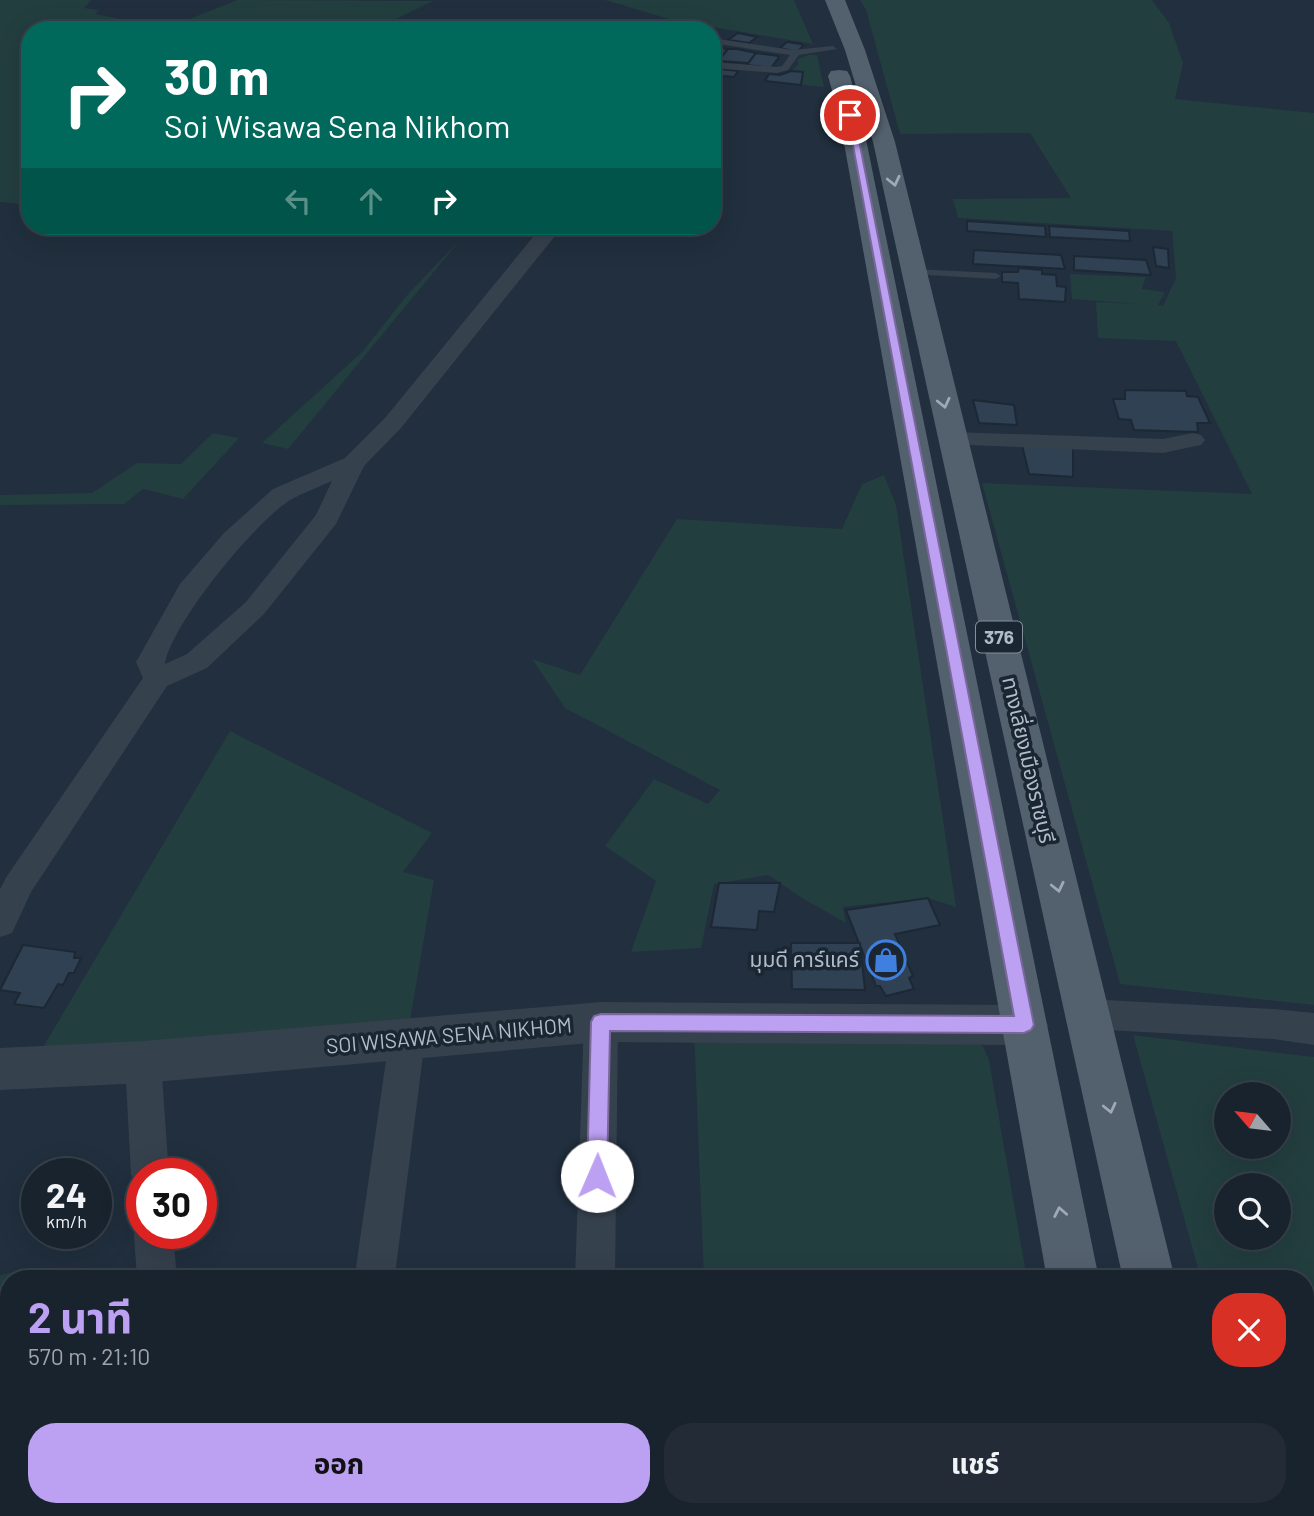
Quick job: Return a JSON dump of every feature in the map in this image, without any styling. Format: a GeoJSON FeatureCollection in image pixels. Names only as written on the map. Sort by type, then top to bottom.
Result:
{"type":"FeatureCollection","features":[{"type":"Feature","properties":{"kind":"main road","name":"ทางเลี่ยงเมืองราชบุรี"},"geometry":{"type":"LineString","coordinates":[[809,0],[863,115],[915,272],[1147,1270]]}},
{"type":"Feature","properties":{"kind":"main road","name":"ทางเลี่ยงเมืองราชบุรี"},"geometry":{"type":"LineString","coordinates":[[835,0],[855,50],[863,115],[1024,1025],[1071,1270]]}},
{"type":"Feature","properties":{"kind":"street"},"geometry":{"type":"LineString","coordinates":[[0,923],[18,885],[157,679],[197,661],[255,608],[327,518],[354,463],[393,423],[544,235]]}},
{"type":"Feature","properties":{"kind":"street"},"geometry":{"type":"LineString","coordinates":[[953,439],[1163,446],[1193,440]]}},
{"type":"Feature","properties":{"kind":"street"},"geometry":{"type":"LineString","coordinates":[[157,679],[150,662],[189,590],[233,539],[282,494],[354,463]]}},
{"type":"Feature","properties":{"kind":"street"},"geometry":{"type":"LineString","coordinates":[[1088,1014],[1273,1024],[1314,1029]]}},
{"type":"Feature","properties":{"kind":"street","name":"SOI WISAWA SENA NIKHOM"},"geometry":{"type":"LineString","coordinates":[[0,1069],[143,1062],[601,1022],[1024,1025]]}},
{"type":"Feature","properties":{"kind":"street"},"geometry":{"type":"LineString","coordinates":[[595,1270],[601,1022]]}},
{"type":"Feature","properties":{"kind":"street"},"geometry":{"type":"LineString","coordinates":[[376,1268],[407,1040]]}},
{"type":"Feature","properties":{"kind":"street"},"geometry":{"type":"LineString","coordinates":[[143,1062],[149,1158]]}},
{"type":"Feature","properties":{"kind":"street"},"geometry":{"type":"LineString","coordinates":[[155,1249],[156,1270]]}},
{"type":"Feature","properties":{"kind":"lane"},"geometry":{"type":"LineString","coordinates":[[721,41],[796,53],[833,49]]}},
{"type":"Feature","properties":{"kind":"lane"},"geometry":{"type":"LineString","coordinates":[[721,66],[777,71],[785,68],[796,53]]}},
{"type":"Feature","properties":{"kind":"lane"},"geometry":{"type":"LineString","coordinates":[[915,272],[996,276]]}},
{"type":"Feature","properties":{"kind":"green space"},"geometry":{"type":"Polygon","coordinates":[[[0,0],[91,0],[84,8],[99,10],[95,14],[130,21],[21,21],[21,204],[0,202],[0,0]]]}},
{"type":"Feature","properties":{"kind":"green space"},"geometry":{"type":"Polygon","coordinates":[[[237,0],[433,1],[396,19],[399,21],[184,21],[237,0]]]}},
{"type":"Feature","properties":{"kind":"green space"},"geometry":{"type":"Polygon","coordinates":[[[605,0],[794,0],[813,44],[721,28],[721,21],[672,20],[605,0]]]}},
{"type":"Feature","properties":{"kind":"green space"},"geometry":{"type":"Polygon","coordinates":[[[860,0],[1152,0],[1169,23],[1183,63],[1175,99],[1314,113],[1314,1005],[1120,984],[982,483],[1252,494],[1176,341],[1098,338],[1096,302],[1138,304],[1072,299],[1070,274],[1146,277],[1142,289],[1165,292],[1158,305],[1163,306],[1176,278],[1172,231],[958,218],[953,199],[1071,198],[1030,133],[900,134],[866,10],[860,0]]]}},
{"type":"Feature","properties":{"kind":"green space"},"geometry":{"type":"Polygon","coordinates":[[[817,55],[824,87],[801,85],[803,76],[791,71],[798,65],[798,59],[817,55]]]}},
{"type":"Feature","properties":{"kind":"green space"},"geometry":{"type":"Polygon","coordinates":[[[460,240],[288,449],[262,443],[362,352],[408,294],[460,240]]]}},
{"type":"Feature","properties":{"kind":"green space"},"geometry":{"type":"Polygon","coordinates":[[[213,433],[239,438],[183,499],[143,489],[124,504],[0,505],[0,495],[92,493],[137,463],[181,464],[213,433]]]}},
{"type":"Feature","properties":{"kind":"green space"},"geometry":{"type":"Polygon","coordinates":[[[884,475],[896,505],[956,907],[928,898],[843,907],[846,923],[768,875],[714,884],[701,948],[631,952],[656,881],[605,846],[654,779],[708,804],[720,790],[565,708],[532,659],[580,675],[677,519],[842,529],[862,484],[884,475]]]}},
{"type":"Feature","properties":{"kind":"green space"},"geometry":{"type":"Polygon","coordinates":[[[230,731],[432,833],[403,872],[434,880],[409,1027],[39,1054],[230,731]]]}},
{"type":"Feature","properties":{"kind":"green space"},"geometry":{"type":"Polygon","coordinates":[[[694,1032],[962,1037],[983,1046],[989,1060],[1025,1270],[704,1270],[694,1032]]]}},
{"type":"Feature","properties":{"kind":"green space"},"geometry":{"type":"Polygon","coordinates":[[[1133,1035],[1314,1057],[1314,1270],[1198,1270],[1133,1035]]]}},
{"type":"Feature","properties":{"kind":"building"},"geometry":{"type":"Polygon","coordinates":[[[738,33],[757,37],[749,43],[728,40],[738,33]]]}},
{"type":"Feature","properties":{"kind":"building"},"geometry":{"type":"Polygon","coordinates":[[[787,42],[803,46],[797,52],[780,48],[787,42]]]}},
{"type":"Feature","properties":{"kind":"building"},"geometry":{"type":"Polygon","coordinates":[[[721,48],[727,49],[721,59],[721,48]]]}},
{"type":"Feature","properties":{"kind":"building"},"geometry":{"type":"Polygon","coordinates":[[[728,49],[756,53],[748,63],[721,61],[728,49]]]}},
{"type":"Feature","properties":{"kind":"building"},"geometry":{"type":"Polygon","coordinates":[[[756,53],[779,57],[771,68],[747,65],[756,53]]]}},
{"type":"Feature","properties":{"kind":"building"},"geometry":{"type":"Polygon","coordinates":[[[721,69],[738,71],[734,77],[721,76],[721,69]]]}},
{"type":"Feature","properties":{"kind":"building"},"geometry":{"type":"Polygon","coordinates":[[[791,71],[803,72],[801,85],[765,81],[769,74],[780,75],[791,71]]]}},
{"type":"Feature","properties":{"kind":"building"},"geometry":{"type":"Polygon","coordinates":[[[967,221],[1045,226],[1046,237],[967,231],[967,221]]]}},
{"type":"Feature","properties":{"kind":"building"},"geometry":{"type":"Polygon","coordinates":[[[1049,226],[1129,231],[1130,241],[1050,237],[1049,226]]]}},
{"type":"Feature","properties":{"kind":"building"},"geometry":{"type":"Polygon","coordinates":[[[1153,247],[1168,249],[1169,268],[1156,266],[1153,247]]]}},
{"type":"Feature","properties":{"kind":"building"},"geometry":{"type":"Polygon","coordinates":[[[974,250],[1061,255],[1065,269],[973,264],[974,250]]]}},
{"type":"Feature","properties":{"kind":"building"},"geometry":{"type":"Polygon","coordinates":[[[1074,256],[1146,260],[1151,275],[1074,270],[1074,256]]]}},
{"type":"Feature","properties":{"kind":"building"},"geometry":{"type":"Polygon","coordinates":[[[1019,268],[1042,270],[1042,274],[1056,275],[1057,286],[1066,287],[1065,302],[1019,299],[1018,283],[1002,282],[1002,272],[1018,272],[1019,268]]]}},
{"type":"Feature","properties":{"kind":"building"},"geometry":{"type":"Polygon","coordinates":[[[1125,390],[1186,391],[1187,396],[1198,397],[1210,423],[1197,423],[1198,432],[1134,430],[1131,420],[1119,419],[1113,399],[1125,399],[1125,390]]]}},
{"type":"Feature","properties":{"kind":"building"},"geometry":{"type":"Polygon","coordinates":[[[973,400],[1014,405],[1017,425],[979,423],[973,400]]]}},
{"type":"Feature","properties":{"kind":"building"},"geometry":{"type":"Polygon","coordinates":[[[1022,445],[1073,448],[1073,477],[1029,474],[1022,445]]]}},
{"type":"Feature","properties":{"kind":"building"},"geometry":{"type":"Polygon","coordinates":[[[719,883],[780,883],[774,912],[759,911],[757,930],[711,927],[719,883]]]}},
{"type":"Feature","properties":{"kind":"building","name":"มุมดี คาร์แคร์"},"geometry":{"type":"Polygon","coordinates":[[[928,898],[940,925],[895,934],[913,976],[909,978],[914,989],[886,996],[880,986],[876,986],[846,910],[928,898]]]}},
{"type":"Feature","properties":{"kind":"building"},"geometry":{"type":"Polygon","coordinates":[[[791,943],[860,943],[865,990],[792,989],[791,943]]]}},
{"type":"Feature","properties":{"kind":"building"},"geometry":{"type":"Polygon","coordinates":[[[23,945],[75,952],[74,958],[81,958],[74,973],[69,973],[63,985],[58,984],[44,1008],[14,1004],[20,993],[0,990],[23,945]]]}},
{"type":"Feature","properties":{"kind":"place","name":"มุมดี คาร์แคร์"},"geometry":{"type":"Point","coordinates":[886,960]}},
{"type":"Feature","properties":{"kind":"route"},"geometry":{"type":"LineString","coordinates":[[597,1176],[601,1022],[1024,1025],[850,115]]}}]}
